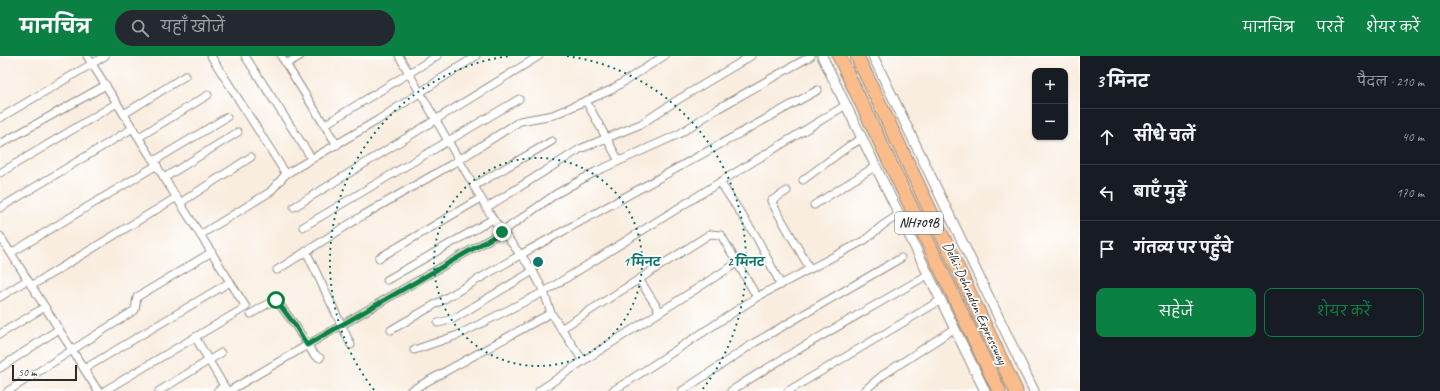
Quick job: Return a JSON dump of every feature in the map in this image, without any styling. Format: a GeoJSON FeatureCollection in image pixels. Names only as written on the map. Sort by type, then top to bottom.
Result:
{"type":"FeatureCollection","features":[{"type":"Feature","properties":{"kind":"highway","name":"Delhi-Dehradun Expressway"},"geometry":{"type":"LineString","coordinates":[[839,56],[999,391]]}},
{"type":"Feature","properties":{"kind":"highway","name":"Delhi-Dehradun Expressway"},"geometry":{"type":"LineString","coordinates":[[856,56],[1016,391]]}},
{"type":"Feature","properties":{"kind":"street"},"geometry":{"type":"LineString","coordinates":[[87,56],[246,307],[104,391]]}},
{"type":"Feature","properties":{"kind":"street"},"geometry":{"type":"LineString","coordinates":[[0,118],[105,56]]}},
{"type":"Feature","properties":{"kind":"street"},"geometry":{"type":"LineString","coordinates":[[211,56],[286,174]]}},
{"type":"Feature","properties":{"kind":"street"},"geometry":{"type":"LineString","coordinates":[[245,56],[312,159]]}},
{"type":"Feature","properties":{"kind":"street"},"geometry":{"type":"LineString","coordinates":[[281,56],[337,145]]}},
{"type":"Feature","properties":{"kind":"street"},"geometry":{"type":"LineString","coordinates":[[286,64],[300,56]]}},
{"type":"Feature","properties":{"kind":"street"},"geometry":{"type":"LineString","coordinates":[[399,56],[486,208],[502,232],[532,271],[544,292],[551,313],[583,360]]}},
{"type":"Feature","properties":{"kind":"street"},"geometry":{"type":"LineString","coordinates":[[324,125],[437,56]]}},
{"type":"Feature","properties":{"kind":"street"},"geometry":{"type":"LineString","coordinates":[[200,234],[270,192],[286,174],[337,145],[476,56]]}},
{"type":"Feature","properties":{"kind":"street"},"geometry":{"type":"LineString","coordinates":[[294,207],[539,56]]}},
{"type":"Feature","properties":{"kind":"street"},"geometry":{"type":"LineString","coordinates":[[277,270],[362,216],[459,160],[520,121],[553,115],[611,90],[664,56]]}},
{"type":"Feature","properties":{"kind":"street"},"geometry":{"type":"LineString","coordinates":[[486,208],[580,149],[641,124],[678,99],[751,56]]}},
{"type":"Feature","properties":{"kind":"street"},"geometry":{"type":"LineString","coordinates":[[822,56],[846,105],[856,142],[876,166],[896,217],[929,274],[985,391]]}},
{"type":"Feature","properties":{"kind":"street"},"geometry":{"type":"LineString","coordinates":[[873,56],[1034,391]]}},
{"type":"Feature","properties":{"kind":"street"},"geometry":{"type":"LineString","coordinates":[[195,337],[223,391],[307,345],[502,232],[556,194],[595,172],[679,134],[717,109],[808,57]]}},
{"type":"Feature","properties":{"kind":"street"},"geometry":{"type":"LineString","coordinates":[[124,114],[185,76]]}},
{"type":"Feature","properties":{"kind":"street"},"geometry":{"type":"LineString","coordinates":[[0,144],[106,85]]}},
{"type":"Feature","properties":{"kind":"street"},"geometry":{"type":"LineString","coordinates":[[391,330],[520,255],[818,90]]}},
{"type":"Feature","properties":{"kind":"street"},"geometry":{"type":"LineString","coordinates":[[139,137],[208,95]]}},
{"type":"Feature","properties":{"kind":"street"},"geometry":{"type":"LineString","coordinates":[[303,227],[449,142],[519,99]]}},
{"type":"Feature","properties":{"kind":"street"},"geometry":{"type":"LineString","coordinates":[[586,101],[619,161]]}},
{"type":"Feature","properties":{"kind":"street"},"geometry":{"type":"LineString","coordinates":[[0,173],[117,103]]}},
{"type":"Feature","properties":{"kind":"street"},"geometry":{"type":"LineString","coordinates":[[414,350],[458,335],[544,292],[846,105]]}},
{"type":"Feature","properties":{"kind":"street"},"geometry":{"type":"LineString","coordinates":[[11,253],[227,117]]}},
{"type":"Feature","properties":{"kind":"street"},"geometry":{"type":"LineString","coordinates":[[0,208],[133,128]]}},
{"type":"Feature","properties":{"kind":"street"},"geometry":{"type":"LineString","coordinates":[[164,178],[238,132]]}},
{"type":"Feature","properties":{"kind":"street"},"geometry":{"type":"LineString","coordinates":[[474,186],[552,141]]}},
{"type":"Feature","properties":{"kind":"street"},"geometry":{"type":"LineString","coordinates":[[803,180],[856,142]]}},
{"type":"Feature","properties":{"kind":"street"},"geometry":{"type":"LineString","coordinates":[[0,297],[29,283],[178,200],[251,157]]}},
{"type":"Feature","properties":{"kind":"street"},"geometry":{"type":"LineString","coordinates":[[814,205],[876,166]]}},
{"type":"Feature","properties":{"kind":"street"},"geometry":{"type":"LineString","coordinates":[[720,182],[757,238],[781,285]]}},
{"type":"Feature","properties":{"kind":"street"},"geometry":{"type":"LineString","coordinates":[[786,191],[771,201],[810,269]]}},
{"type":"Feature","properties":{"kind":"street"},"geometry":{"type":"LineString","coordinates":[[378,258],[481,198]]}},
{"type":"Feature","properties":{"kind":"street"},"geometry":{"type":"LineString","coordinates":[[612,391],[757,298],[865,240],[883,225],[896,217]]}},
{"type":"Feature","properties":{"kind":"street"},"geometry":{"type":"LineString","coordinates":[[387,280],[493,219]]}},
{"type":"Feature","properties":{"kind":"street"},"geometry":{"type":"LineString","coordinates":[[561,329],[710,234],[720,235],[757,298]]}},
{"type":"Feature","properties":{"kind":"street"},"geometry":{"type":"LineString","coordinates":[[1,241],[11,253],[98,391]]}},
{"type":"Feature","properties":{"kind":"street"},"geometry":{"type":"LineString","coordinates":[[306,251],[351,345]]}},
{"type":"Feature","properties":{"kind":"street"},"geometry":{"type":"LineString","coordinates":[[8,391],[135,310],[137,297],[212,252]]}},
{"type":"Feature","properties":{"kind":"street"},"geometry":{"type":"LineString","coordinates":[[682,391],[754,343],[901,258]]}},
{"type":"Feature","properties":{"kind":"street"},"geometry":{"type":"LineString","coordinates":[[539,391],[583,360],[737,263]]}},
{"type":"Feature","properties":{"kind":"street"},"geometry":{"type":"LineString","coordinates":[[438,323],[453,319],[532,271]]}},
{"type":"Feature","properties":{"kind":"street"},"geometry":{"type":"LineString","coordinates":[[731,391],[756,374],[929,274]]}},
{"type":"Feature","properties":{"kind":"street"},"geometry":{"type":"LineString","coordinates":[[639,279],[660,312]]}},
{"type":"Feature","properties":{"kind":"street"},"geometry":{"type":"LineString","coordinates":[[84,369],[230,282]]}},
{"type":"Feature","properties":{"kind":"street"},"geometry":{"type":"LineString","coordinates":[[251,314],[276,300],[295,325],[314,355],[320,358]]}},
{"type":"Feature","properties":{"kind":"street"},"geometry":{"type":"LineString","coordinates":[[788,391],[941,300]]}},
{"type":"Feature","properties":{"kind":"street"},"geometry":{"type":"LineString","coordinates":[[0,334],[44,307]]}},
{"type":"Feature","properties":{"kind":"street"},"geometry":{"type":"LineString","coordinates":[[410,391],[551,313]]}},
{"type":"Feature","properties":{"kind":"street"},"geometry":{"type":"LineString","coordinates":[[864,391],[883,375],[955,328]]}},
{"type":"Feature","properties":{"kind":"street"},"geometry":{"type":"LineString","coordinates":[[0,368],[58,329]]}},
{"type":"Feature","properties":{"kind":"street"},"geometry":{"type":"LineString","coordinates":[[159,391],[221,353]]}},
{"type":"Feature","properties":{"kind":"route"},"geometry":{"type":"LineString","coordinates":[[276,300],[295,325],[307,345],[502,232]]}}]}
